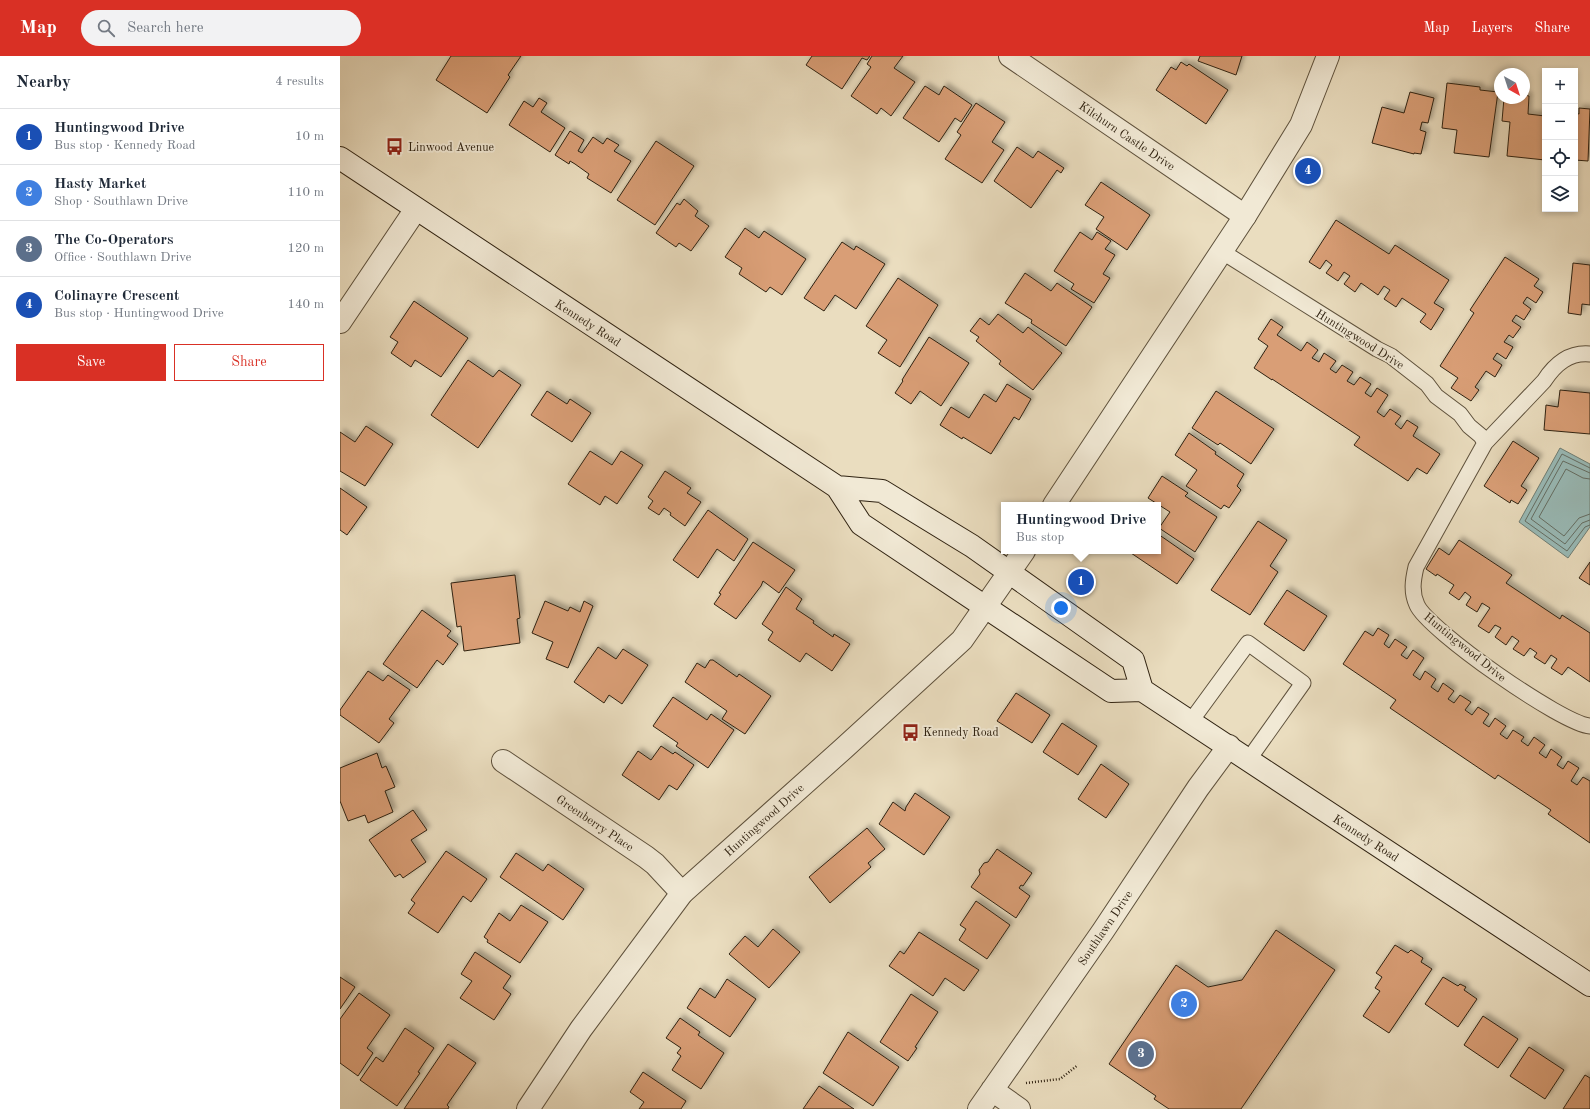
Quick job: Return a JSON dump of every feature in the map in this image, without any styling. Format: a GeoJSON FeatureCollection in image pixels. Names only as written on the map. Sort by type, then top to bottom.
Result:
{"type":"FeatureCollection","features":[{"type":"Feature","properties":{"kind":"street","name":"Kilchurn Castle Drive"},"geometry":{"type":"LineString","coordinates":[[1010,56],[1245,216]]}},
{"type":"Feature","properties":{"kind":"street"},"geometry":{"type":"LineString","coordinates":[[1056,502],[1245,216],[1302,125],[1328,56]]}},
{"type":"Feature","properties":{"kind":"street","name":"Kennedy Road"},"geometry":{"type":"LineString","coordinates":[[340,158],[837,487],[861,524],[1110,691],[1142,690],[1249,759],[1590,985]]}},
{"type":"Feature","properties":{"kind":"street"},"geometry":{"type":"LineString","coordinates":[[340,322],[416,209]]}},
{"type":"Feature","properties":{"kind":"street","name":"Kennedy Road"},"geometry":{"type":"LineString","coordinates":[[837,487],[882,491],[972,546],[1133,660],[1142,690]]}},
{"type":"Feature","properties":{"kind":"street","name":"Huntingwood Drive"},"geometry":{"type":"LineString","coordinates":[[528,1109],[581,1029],[682,893],[962,640],[986,608],[1022,554]]}},
{"type":"Feature","properties":{"kind":"street","name":"Southlawn Drive"},"geometry":{"type":"LineString","coordinates":[[979,1109],[1099,937],[1198,788],[1229,746]]}},
{"type":"Feature","properties":{"kind":"street","name":"Greenberry Place"},"geometry":{"type":"LineString","coordinates":[[503,762],[646,857],[682,893]]}},
{"type":"Feature","properties":{"kind":"street"},"geometry":{"type":"LineString","coordinates":[[992,1090],[1019,1109]]}},
{"type":"Feature","properties":{"kind":"lane","name":"Huntingwood Drive"},"geometry":{"type":"LineString","coordinates":[[1222,251],[1376,349],[1391,356],[1427,384],[1436,396],[1460,414],[1469,426],[1481,436],[1485,443]]}},
{"type":"Feature","properties":{"kind":"lane","name":"Huntingwood Drive"},"geometry":{"type":"LineString","coordinates":[[1590,354],[1574,355],[1562,360],[1552,369],[1544,380],[1485,443],[1416,567],[1412,586],[1417,606],[1427,619],[1488,668],[1529,696],[1575,722],[1590,726]]}},
{"type":"Feature","properties":{"kind":"lane"},"geometry":{"type":"LineString","coordinates":[[1191,721],[1248,643],[1303,683],[1249,759]]}},
{"type":"Feature","properties":{"kind":"path"},"geometry":{"type":"LineString","coordinates":[[1026,1083],[1060,1078],[1078,1065]]}},
{"type":"Feature","properties":{"kind":"water"},"geometry":{"type":"Polygon","coordinates":[[[1560,448],[1590,464],[1590,527],[1568,558],[1519,522],[1560,448]]]}},
{"type":"Feature","properties":{"kind":"building"},"geometry":{"type":"Polygon","coordinates":[[[451,56],[521,56],[508,75],[510,77],[487,113],[436,80],[451,56]]]}},
{"type":"Feature","properties":{"kind":"building"},"geometry":{"type":"Polygon","coordinates":[[[812,56],[870,56],[867,60],[862,58],[842,89],[806,65],[812,56]]]}},
{"type":"Feature","properties":{"kind":"building"},"geometry":{"type":"Polygon","coordinates":[[[872,56],[903,56],[894,68],[915,82],[891,116],[881,108],[877,114],[851,96],[871,67],[867,64],[872,56]]]}},
{"type":"Feature","properties":{"kind":"building"},"geometry":{"type":"Polygon","coordinates":[[[1200,56],[1242,56],[1236,75],[1198,61],[1200,56]]]}},
{"type":"Feature","properties":{"kind":"building"},"geometry":{"type":"Polygon","coordinates":[[[1181,62],[1187,66],[1189,64],[1228,90],[1206,124],[1156,90],[1171,67],[1176,70],[1181,62]]]}},
{"type":"Feature","properties":{"kind":"building"},"geometry":{"type":"Polygon","coordinates":[[[1447,83],[1480,87],[1480,90],[1494,92],[1494,104],[1496,104],[1489,157],[1454,153],[1457,130],[1442,128],[1447,83]]]}},
{"type":"Feature","properties":{"kind":"building"},"geometry":{"type":"Polygon","coordinates":[[[925,86],[939,95],[944,86],[972,105],[961,122],[955,118],[939,142],[903,118],[925,86]]]}},
{"type":"Feature","properties":{"kind":"building"},"geometry":{"type":"Polygon","coordinates":[[[1410,92],[1434,98],[1428,123],[1422,122],[1420,130],[1426,132],[1421,154],[1414,154],[1372,143],[1382,107],[1404,113],[1410,92]]]}},
{"type":"Feature","properties":{"kind":"building"},"geometry":{"type":"Polygon","coordinates":[[[539,98],[547,103],[541,112],[565,128],[550,152],[509,125],[524,101],[533,107],[539,98]]]}},
{"type":"Feature","properties":{"kind":"building"},"geometry":{"type":"Polygon","coordinates":[[[976,103],[1005,122],[992,142],[1004,150],[982,183],[945,159],[961,135],[957,132],[976,103]]]}},
{"type":"Feature","properties":{"kind":"building"},"geometry":{"type":"Polygon","coordinates":[[[1503,104],[1529,104],[1528,114],[1542,116],[1542,160],[1507,156],[1510,122],[1502,121],[1503,104]]]}},
{"type":"Feature","properties":{"kind":"building"},"geometry":{"type":"Polygon","coordinates":[[[1579,108],[1590,109],[1588,161],[1578,160],[1579,108]]]}},
{"type":"Feature","properties":{"kind":"building"},"geometry":{"type":"Polygon","coordinates":[[[570,131],[584,140],[578,151],[582,153],[593,137],[603,144],[607,138],[619,145],[614,151],[631,161],[611,193],[587,178],[589,174],[575,164],[570,161],[569,164],[555,155],[570,131]]]}},
{"type":"Feature","properties":{"kind":"building"},"geometry":{"type":"Polygon","coordinates":[[[656,141],[694,166],[655,225],[617,200],[656,141]]]}},
{"type":"Feature","properties":{"kind":"building"},"geometry":{"type":"Polygon","coordinates":[[[1017,147],[1033,158],[1038,151],[1064,168],[1061,173],[1057,170],[1031,208],[994,181],[1017,147]]]}},
{"type":"Feature","properties":{"kind":"building"},"geometry":{"type":"Polygon","coordinates":[[[1101,182],[1150,215],[1127,250],[1096,229],[1104,217],[1085,205],[1101,182]]]}},
{"type":"Feature","properties":{"kind":"building"},"geometry":{"type":"Polygon","coordinates":[[[684,199],[698,211],[695,216],[709,226],[691,251],[679,243],[676,247],[656,233],[677,203],[680,205],[684,199]]]}},
{"type":"Feature","properties":{"kind":"building"},"geometry":{"type":"Polygon","coordinates":[[[1336,220],[1389,254],[1395,245],[1449,280],[1434,303],[1444,309],[1431,330],[1420,322],[1426,314],[1402,298],[1396,307],[1384,299],[1390,290],[1384,286],[1378,295],[1361,283],[1355,292],[1344,284],[1350,276],[1344,272],[1338,281],[1326,273],[1332,265],[1326,260],[1320,269],[1309,262],[1336,220]]]}},
{"type":"Feature","properties":{"kind":"building"},"geometry":{"type":"Polygon","coordinates":[[[745,228],[759,238],[764,231],[806,259],[782,295],[770,287],[766,292],[739,274],[742,268],[725,257],[745,228]]]}},
{"type":"Feature","properties":{"kind":"building"},"geometry":{"type":"Polygon","coordinates":[[[1080,232],[1092,240],[1097,232],[1111,241],[1105,249],[1115,255],[1103,274],[1110,278],[1094,303],[1071,289],[1074,284],[1054,271],[1080,232]]]}},
{"type":"Feature","properties":{"kind":"building"},"geometry":{"type":"Polygon","coordinates":[[[842,242],[854,250],[856,246],[885,264],[856,309],[835,295],[824,311],[804,298],[842,242]]]}},
{"type":"Feature","properties":{"kind":"building"},"geometry":{"type":"Polygon","coordinates":[[[1505,257],[1539,279],[1534,286],[1543,292],[1536,303],[1527,297],[1523,303],[1531,309],[1524,320],[1516,315],[1512,321],[1521,327],[1513,338],[1509,335],[1504,342],[1513,347],[1506,359],[1497,353],[1493,359],[1502,365],[1495,377],[1486,371],[1475,387],[1479,390],[1471,401],[1451,388],[1458,378],[1440,366],[1474,313],[1470,310],[1505,257]]]}},
{"type":"Feature","properties":{"kind":"building"},"geometry":{"type":"Polygon","coordinates":[[[1573,263],[1590,265],[1590,305],[1582,304],[1581,315],[1568,313],[1573,263]]]}},
{"type":"Feature","properties":{"kind":"building"},"geometry":{"type":"Polygon","coordinates":[[[1025,273],[1051,291],[1057,283],[1092,307],[1066,346],[1031,323],[1032,320],[1005,303],[1025,273]]]}},
{"type":"Feature","properties":{"kind":"building"},"geometry":{"type":"Polygon","coordinates":[[[898,278],[938,305],[900,367],[878,353],[887,340],[866,326],[898,278]]]}},
{"type":"Feature","properties":{"kind":"building"},"geometry":{"type":"Polygon","coordinates":[[[414,301],[468,338],[441,377],[415,360],[411,367],[391,353],[398,342],[390,337],[414,301]]]}},
{"type":"Feature","properties":{"kind":"building"},"geometry":{"type":"Polygon","coordinates":[[[998,314],[1023,333],[1028,327],[1062,353],[1033,390],[999,364],[1001,361],[976,341],[979,337],[970,331],[980,318],[989,325],[998,314]]]}},
{"type":"Feature","properties":{"kind":"building"},"geometry":{"type":"Polygon","coordinates":[[[1271,319],[1283,327],[1277,335],[1301,351],[1307,342],[1318,350],[1312,358],[1319,362],[1324,353],[1336,361],[1330,369],[1336,373],[1342,365],[1353,372],[1347,381],[1354,385],[1360,377],[1371,384],[1365,393],[1371,397],[1377,388],[1388,395],[1377,412],[1384,417],[1390,409],[1401,416],[1395,424],[1401,429],[1407,420],[1418,427],[1413,436],[1440,454],[1427,474],[1417,468],[1408,481],[1354,445],[1360,437],[1254,368],[1268,346],[1258,339],[1271,319]]]}},
{"type":"Feature","properties":{"kind":"building"},"geometry":{"type":"Polygon","coordinates":[[[929,337],[969,363],[941,406],[920,391],[911,404],[895,393],[929,337]]]}},
{"type":"Feature","properties":{"kind":"building"},"geometry":{"type":"Polygon","coordinates":[[[468,360],[493,377],[499,370],[521,385],[478,448],[431,415],[468,360]]]}},
{"type":"Feature","properties":{"kind":"building"},"geometry":{"type":"Polygon","coordinates":[[[1007,384],[1031,399],[1019,420],[1014,417],[991,454],[963,437],[962,439],[940,425],[951,407],[969,418],[984,394],[996,402],[1007,384]]]}},
{"type":"Feature","properties":{"kind":"building"},"geometry":{"type":"Polygon","coordinates":[[[1560,390],[1590,393],[1590,434],[1544,430],[1546,405],[1558,407],[1560,390]]]}},
{"type":"Feature","properties":{"kind":"building"},"geometry":{"type":"Polygon","coordinates":[[[547,391],[567,404],[570,399],[591,413],[572,442],[531,415],[547,391]]]}},
{"type":"Feature","properties":{"kind":"building"},"geometry":{"type":"Polygon","coordinates":[[[1216,391],[1274,429],[1251,464],[1220,443],[1218,445],[1192,428],[1216,391]]]}},
{"type":"Feature","properties":{"kind":"building"},"geometry":{"type":"Polygon","coordinates":[[[366,426],[393,444],[365,486],[340,471],[340,432],[355,442],[366,426]]]}},
{"type":"Feature","properties":{"kind":"building"},"geometry":{"type":"Polygon","coordinates":[[[1189,433],[1216,452],[1215,454],[1244,474],[1237,486],[1241,490],[1229,508],[1224,505],[1221,509],[1186,486],[1197,470],[1175,455],[1189,433]]]}},
{"type":"Feature","properties":{"kind":"building"},"geometry":{"type":"Polygon","coordinates":[[[1513,441],[1539,458],[1521,486],[1527,490],[1518,504],[1511,500],[1510,503],[1484,486],[1513,441]]]}},
{"type":"Feature","properties":{"kind":"building"},"geometry":{"type":"Polygon","coordinates":[[[590,451],[612,465],[621,451],[643,465],[617,504],[605,496],[600,505],[568,484],[590,451]]]}},
{"type":"Feature","properties":{"kind":"building"},"geometry":{"type":"Polygon","coordinates":[[[665,471],[691,488],[687,493],[701,502],[685,526],[670,515],[671,513],[664,508],[659,515],[648,508],[653,501],[648,497],[665,471]]]}},
{"type":"Feature","properties":{"kind":"building"},"geometry":{"type":"Polygon","coordinates":[[[1162,476],[1188,493],[1185,496],[1217,517],[1195,552],[1161,529],[1161,525],[1170,512],[1161,506],[1161,502],[1154,502],[1148,498],[1162,476]]]}},
{"type":"Feature","properties":{"kind":"building"},"geometry":{"type":"Polygon","coordinates":[[[340,488],[367,507],[347,535],[340,530],[340,488]]]}},
{"type":"Feature","properties":{"kind":"building"},"geometry":{"type":"Polygon","coordinates":[[[708,510],[748,539],[734,561],[717,549],[698,578],[673,560],[708,510]]]}},
{"type":"Feature","properties":{"kind":"building"},"geometry":{"type":"Polygon","coordinates":[[[1258,521],[1287,540],[1270,566],[1278,572],[1250,615],[1211,590],[1258,521]]]}},
{"type":"Feature","properties":{"kind":"building"},"geometry":{"type":"Polygon","coordinates":[[[1161,536],[1194,559],[1177,584],[1132,554],[1161,554],[1161,536]]]}},
{"type":"Feature","properties":{"kind":"building"},"geometry":{"type":"Polygon","coordinates":[[[1459,540],[1512,575],[1506,583],[1560,619],[1562,615],[1590,633],[1590,682],[1568,667],[1562,675],[1551,668],[1557,659],[1551,655],[1545,664],[1534,657],[1537,653],[1530,648],[1524,656],[1513,649],[1519,641],[1512,636],[1506,645],[1495,637],[1501,628],[1495,625],[1489,633],[1478,626],[1490,608],[1482,603],[1477,612],[1466,605],[1471,597],[1465,592],[1459,600],[1449,593],[1454,585],[1426,569],[1439,548],[1449,555],[1459,540]]]}},
{"type":"Feature","properties":{"kind":"building"},"geometry":{"type":"Polygon","coordinates":[[[753,542],[795,570],[779,593],[763,581],[761,586],[736,619],[714,604],[721,594],[719,593],[753,542]]]}},
{"type":"Feature","properties":{"kind":"building"},"geometry":{"type":"Polygon","coordinates":[[[1590,562],[1590,585],[1579,578],[1590,562]]]}},
{"type":"Feature","properties":{"kind":"building"},"geometry":{"type":"Polygon","coordinates":[[[515,575],[520,618],[517,619],[520,643],[464,651],[461,626],[457,627],[451,583],[515,575]]]}},
{"type":"Feature","properties":{"kind":"building"},"geometry":{"type":"Polygon","coordinates":[[[786,587],[802,599],[796,609],[814,621],[813,623],[833,637],[834,634],[850,644],[832,671],[806,653],[800,662],[768,640],[773,632],[762,624],[786,587]]]}},
{"type":"Feature","properties":{"kind":"building"},"geometry":{"type":"Polygon","coordinates":[[[1287,590],[1327,616],[1304,651],[1264,624],[1287,590]]]}},
{"type":"Feature","properties":{"kind":"building"},"geometry":{"type":"Polygon","coordinates":[[[545,601],[568,611],[570,607],[580,612],[584,601],[593,606],[568,668],[546,659],[553,642],[532,633],[545,601]]]}},
{"type":"Feature","properties":{"kind":"building"},"geometry":{"type":"Polygon","coordinates":[[[422,610],[451,631],[447,636],[458,644],[443,665],[437,660],[417,688],[383,664],[422,610]]]}},
{"type":"Feature","properties":{"kind":"building"},"geometry":{"type":"Polygon","coordinates":[[[1378,628],[1389,635],[1384,644],[1389,648],[1395,639],[1407,647],[1401,655],[1407,659],[1413,650],[1424,658],[1413,675],[1420,680],[1425,671],[1436,679],[1431,687],[1438,692],[1443,683],[1454,691],[1448,699],[1454,703],[1460,695],[1471,702],[1465,710],[1472,715],[1478,707],[1489,714],[1483,723],[1489,727],[1495,718],[1506,726],[1500,734],[1507,739],[1513,730],[1524,737],[1521,741],[1528,746],[1534,737],[1545,745],[1539,753],[1546,758],[1551,749],[1562,757],[1557,765],[1563,769],[1568,761],[1579,768],[1571,781],[1577,785],[1583,777],[1590,781],[1590,843],[1548,814],[1551,810],[1498,775],[1495,779],[1390,708],[1396,700],[1343,664],[1365,631],[1373,636],[1378,628]]]}},
{"type":"Feature","properties":{"kind":"building"},"geometry":{"type":"Polygon","coordinates":[[[598,647],[616,659],[623,649],[648,665],[622,704],[609,695],[604,703],[574,682],[598,647]]]}},
{"type":"Feature","properties":{"kind":"building"},"geometry":{"type":"Polygon","coordinates":[[[710,660],[713,660],[737,677],[739,674],[771,696],[745,734],[722,719],[727,711],[685,682],[697,663],[705,668],[710,660]]]}},
{"type":"Feature","properties":{"kind":"building"},"geometry":{"type":"Polygon","coordinates":[[[368,671],[383,681],[388,675],[410,690],[389,719],[394,723],[379,743],[340,715],[340,710],[368,671]]]}},
{"type":"Feature","properties":{"kind":"building"},"geometry":{"type":"Polygon","coordinates":[[[1016,693],[1050,715],[1032,743],[997,721],[1016,693]]]}},
{"type":"Feature","properties":{"kind":"building"},"geometry":{"type":"Polygon","coordinates":[[[673,697],[707,720],[711,714],[734,730],[708,768],[676,746],[678,743],[653,726],[673,697]]]}},
{"type":"Feature","properties":{"kind":"building"},"geometry":{"type":"Polygon","coordinates":[[[1062,723],[1097,746],[1078,775],[1043,752],[1062,723]]]}},
{"type":"Feature","properties":{"kind":"building"},"geometry":{"type":"Polygon","coordinates":[[[661,746],[673,754],[675,752],[694,765],[677,790],[669,785],[659,800],[622,775],[638,751],[651,760],[661,746]]]}},
{"type":"Feature","properties":{"kind":"building"},"geometry":{"type":"Polygon","coordinates":[[[377,753],[382,768],[386,766],[395,787],[385,791],[393,812],[368,823],[365,815],[348,821],[340,801],[340,768],[377,753]]]}},
{"type":"Feature","properties":{"kind":"building"},"geometry":{"type":"Polygon","coordinates":[[[1101,764],[1129,784],[1106,818],[1078,799],[1101,764]]]}},
{"type":"Feature","properties":{"kind":"building"},"geometry":{"type":"Polygon","coordinates":[[[915,793],[950,817],[924,855],[879,824],[893,802],[905,811],[915,793]]]}},
{"type":"Feature","properties":{"kind":"building"},"geometry":{"type":"Polygon","coordinates":[[[413,810],[427,830],[411,840],[426,862],[403,878],[400,874],[395,877],[369,840],[413,810]]]}},
{"type":"Feature","properties":{"kind":"building"},"geometry":{"type":"Polygon","coordinates":[[[867,828],[885,849],[868,863],[871,867],[830,903],[809,877],[867,828]]]}},
{"type":"Feature","properties":{"kind":"building"},"geometry":{"type":"Polygon","coordinates":[[[997,849],[1032,873],[1023,886],[1021,885],[1019,888],[1030,896],[1016,918],[971,887],[980,874],[979,870],[984,863],[988,862],[997,849]]]}},
{"type":"Feature","properties":{"kind":"building"},"geometry":{"type":"Polygon","coordinates":[[[446,851],[487,879],[471,902],[463,896],[438,933],[408,913],[415,903],[411,900],[446,851]]]}},
{"type":"Feature","properties":{"kind":"building"},"geometry":{"type":"Polygon","coordinates":[[[516,853],[543,871],[548,864],[584,889],[563,920],[500,877],[516,853]]]}},
{"type":"Feature","properties":{"kind":"building"},"geometry":{"type":"Polygon","coordinates":[[[976,901],[1010,925],[987,959],[959,940],[966,929],[960,925],[976,901]]]}},
{"type":"Feature","properties":{"kind":"building"},"geometry":{"type":"Polygon","coordinates":[[[521,905],[548,922],[520,963],[487,942],[488,940],[484,937],[499,913],[510,921],[521,905]]]}},
{"type":"Feature","properties":{"kind":"building"},"geometry":{"type":"Polygon","coordinates":[[[773,929],[800,952],[769,988],[729,954],[745,936],[758,947],[773,929]]]}},
{"type":"Feature","properties":{"kind":"building"},"geometry":{"type":"Polygon","coordinates":[[[1276,930],[1335,970],[1241,1109],[1169,1109],[1154,1099],[1156,1096],[1109,1064],[1176,965],[1208,987],[1242,980],[1276,930]]]}},
{"type":"Feature","properties":{"kind":"building"},"geometry":{"type":"Polygon","coordinates":[[[919,932],[979,970],[964,991],[945,978],[933,996],[889,966],[900,951],[904,954],[919,932]]]}},
{"type":"Feature","properties":{"kind":"building"},"geometry":{"type":"Polygon","coordinates":[[[1395,945],[1408,953],[1411,950],[1423,958],[1421,962],[1432,969],[1389,1033],[1363,1016],[1380,991],[1375,988],[1382,977],[1376,973],[1395,945]]]}},
{"type":"Feature","properties":{"kind":"building"},"geometry":{"type":"Polygon","coordinates":[[[475,952],[511,976],[503,988],[511,994],[494,1020],[460,998],[472,981],[461,974],[475,952]]]}},
{"type":"Feature","properties":{"kind":"building"},"geometry":{"type":"Polygon","coordinates":[[[340,977],[355,987],[340,1009],[340,977]]]}},
{"type":"Feature","properties":{"kind":"building"},"geometry":{"type":"Polygon","coordinates":[[[1443,977],[1458,986],[1460,984],[1466,987],[1464,990],[1477,999],[1458,1027],[1425,1004],[1443,977]]]}},
{"type":"Feature","properties":{"kind":"building"},"geometry":{"type":"Polygon","coordinates":[[[727,979],[756,999],[730,1037],[687,1008],[700,988],[715,998],[727,979]]]}},
{"type":"Feature","properties":{"kind":"building"},"geometry":{"type":"Polygon","coordinates":[[[359,993],[390,1015],[367,1048],[373,1053],[358,1076],[340,1063],[340,1019],[359,993]]]}},
{"type":"Feature","properties":{"kind":"building"},"geometry":{"type":"Polygon","coordinates":[[[911,994],[938,1012],[915,1047],[917,1048],[908,1061],[880,1042],[911,994]]]}},
{"type":"Feature","properties":{"kind":"building"},"geometry":{"type":"Polygon","coordinates":[[[1483,1016],[1518,1039],[1498,1068],[1464,1045],[1483,1016]]]}},
{"type":"Feature","properties":{"kind":"building"},"geometry":{"type":"Polygon","coordinates":[[[680,1018],[700,1032],[698,1035],[724,1053],[701,1089],[672,1070],[681,1056],[677,1053],[681,1048],[666,1038],[680,1018]]]}},
{"type":"Feature","properties":{"kind":"building"},"geometry":{"type":"Polygon","coordinates":[[[405,1028],[434,1048],[418,1072],[420,1073],[397,1106],[360,1080],[376,1057],[383,1062],[405,1028]]]}},
{"type":"Feature","properties":{"kind":"building"},"geometry":{"type":"Polygon","coordinates":[[[848,1032],[899,1067],[873,1106],[823,1073],[848,1032]]]}},
{"type":"Feature","properties":{"kind":"building"},"geometry":{"type":"Polygon","coordinates":[[[448,1044],[476,1063],[447,1105],[449,1107],[448,1109],[404,1109],[448,1044]]]}},
{"type":"Feature","properties":{"kind":"building"},"geometry":{"type":"Polygon","coordinates":[[[1529,1047],[1564,1070],[1545,1099],[1510,1076],[1529,1047]]]}},
{"type":"Feature","properties":{"kind":"building"},"geometry":{"type":"Polygon","coordinates":[[[643,1072],[686,1101],[681,1109],[639,1109],[644,1102],[630,1092],[643,1072]]]}},
{"type":"Feature","properties":{"kind":"building"},"geometry":{"type":"Polygon","coordinates":[[[1585,1075],[1590,1078],[1590,1109],[1563,1109],[1585,1075]]]}},
{"type":"Feature","properties":{"kind":"building"},"geometry":{"type":"Polygon","coordinates":[[[819,1086],[854,1109],[803,1109],[819,1086]]]}},
{"type":"Feature","properties":{"kind":"place","name":"Linwood Avenue"},"geometry":{"type":"Point","coordinates":[395,147]}},
{"type":"Feature","properties":{"kind":"place","name":"Colinayre Crescent"},"geometry":{"type":"Point","coordinates":[1308,171]}},
{"type":"Feature","properties":{"kind":"place","name":"Huntingwood Drive"},"geometry":{"type":"Point","coordinates":[1081,582]}},
{"type":"Feature","properties":{"kind":"place","name":"Kennedy Road"},"geometry":{"type":"Point","coordinates":[910,732]}},
{"type":"Feature","properties":{"kind":"place","name":"Hasty Market"},"geometry":{"type":"Point","coordinates":[1184,1004]}},
{"type":"Feature","properties":{"kind":"place","name":"The Co-Operators"},"geometry":{"type":"Point","coordinates":[1141,1054]}}]}
